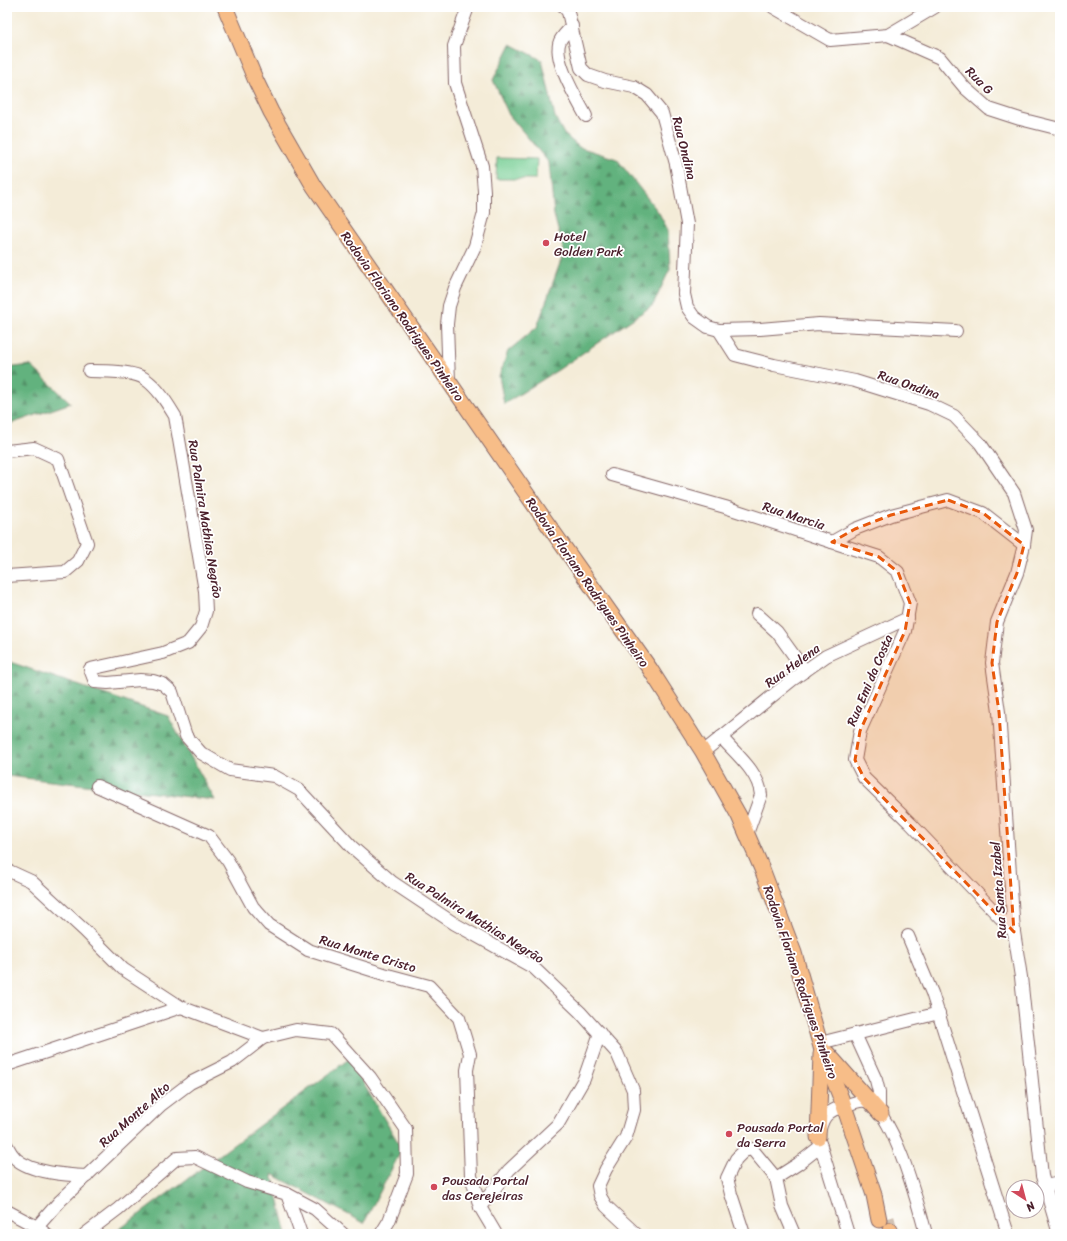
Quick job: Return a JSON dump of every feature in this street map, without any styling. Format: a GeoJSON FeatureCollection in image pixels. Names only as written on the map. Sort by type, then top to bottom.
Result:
{"type":"FeatureCollection","features":[{"type":"Feature","properties":{"kind":"main road","name":"Rodovia Floriano Rodrigues Pinheiro"},"geometry":{"type":"LineString","coordinates":[[225,7],[256,81],[271,112],[313,185],[650,669],[703,752],[739,816],[762,869],[794,953],[821,1045],[844,1106],[886,1228]]}},
{"type":"Feature","properties":{"kind":"main road"},"geometry":{"type":"LineString","coordinates":[[821,1045],[880,1112]]}},
{"type":"Feature","properties":{"kind":"main road"},"geometry":{"type":"LineString","coordinates":[[819,1142],[821,1045]]}},
{"type":"Feature","properties":{"kind":"street"},"geometry":{"type":"LineString","coordinates":[[449,382],[447,324],[449,306],[455,288],[475,246],[484,213],[482,166],[455,83],[454,46],[468,7]]}},
{"type":"Feature","properties":{"kind":"street","name":"Rua Ondina"},"geometry":{"type":"LineString","coordinates":[[564,7],[568,12],[572,26],[581,68],[588,75],[606,81],[634,87],[647,96],[662,113],[676,164],[687,224],[684,294],[687,307],[694,317],[708,327],[719,330],[760,329],[819,324],[956,331]]}},
{"type":"Feature","properties":{"kind":"street"},"geometry":{"type":"LineString","coordinates":[[773,7],[830,40],[888,35],[935,7]]}},
{"type":"Feature","properties":{"kind":"street"},"geometry":{"type":"LineString","coordinates":[[572,26],[560,41],[559,54],[566,80],[586,116]]}},
{"type":"Feature","properties":{"kind":"street","name":"Rua G"},"geometry":{"type":"LineString","coordinates":[[888,35],[940,58],[966,88],[989,108],[1020,119],[1060,129]]}},
{"type":"Feature","properties":{"kind":"street","name":"Rua Ondina"},"geometry":{"type":"LineString","coordinates":[[719,330],[735,355],[774,365],[855,381],[929,404],[954,416],[980,443],[1014,493],[1026,530],[1024,545]]}},
{"type":"Feature","properties":{"kind":"street","name":"Rua Palmira Mathias Negrão"},"geometry":{"type":"LineString","coordinates":[[90,371],[123,373],[145,378],[165,399],[175,416],[205,591],[206,611],[201,627],[188,643],[163,652],[90,669],[95,682],[108,683],[140,680],[153,681],[163,684],[172,692],[186,736],[201,753],[230,770],[274,776],[299,790],[352,847],[392,882],[455,924],[534,968],[580,1012],[617,1053],[633,1090],[634,1110],[626,1137],[606,1168],[598,1186],[600,1196],[606,1206],[636,1234]]}},
{"type":"Feature","properties":{"kind":"street"},"geometry":{"type":"LineString","coordinates":[[7,451],[34,448],[58,459],[87,543],[78,561],[65,572],[7,576]]}},
{"type":"Feature","properties":{"kind":"street","name":"Rua Marcia"},"geometry":{"type":"LineString","coordinates":[[612,475],[725,507],[832,542],[855,529],[891,515],[948,500],[983,513],[1024,545]]}},
{"type":"Feature","properties":{"kind":"street","name":"Rua Emi da Costa"},"geometry":{"type":"LineString","coordinates":[[832,542],[879,557],[898,572],[910,603],[905,631],[860,731],[855,760],[864,778],[911,824],[1014,932]]}},
{"type":"Feature","properties":{"kind":"street","name":"Rua Santa Izabel"},"geometry":{"type":"LineString","coordinates":[[1024,545],[1017,573],[997,622],[992,663],[999,712],[1014,932],[1021,977],[1043,1179]]}},
{"type":"Feature","properties":{"kind":"street"},"geometry":{"type":"LineString","coordinates":[[758,614],[777,632],[805,671]]}},
{"type":"Feature","properties":{"kind":"street","name":"Rua Helena"},"geometry":{"type":"LineString","coordinates":[[703,752],[826,656],[908,618]]}},
{"type":"Feature","properties":{"kind":"street"},"geometry":{"type":"LineString","coordinates":[[721,737],[750,769],[761,790],[761,795],[746,834]]}},
{"type":"Feature","properties":{"kind":"street","name":"Rua Monte Cristo"},"geometry":{"type":"LineString","coordinates":[[97,786],[209,836],[228,861],[253,907],[269,925],[308,950],[384,974],[429,986],[459,1018],[470,1054],[467,1070],[471,1176],[480,1207],[496,1234]]}},
{"type":"Feature","properties":{"kind":"street"},"geometry":{"type":"LineString","coordinates":[[7,870],[31,881],[124,969],[181,1007],[262,1038],[296,1030],[332,1034],[370,1077],[406,1128],[407,1174],[389,1221],[381,1234]]}},
{"type":"Feature","properties":{"kind":"street"},"geometry":{"type":"LineString","coordinates":[[908,936],[939,1013],[1008,1234]]}},
{"type":"Feature","properties":{"kind":"street"},"geometry":{"type":"LineString","coordinates":[[7,1065],[181,1007]]}},
{"type":"Feature","properties":{"kind":"street"},"geometry":{"type":"LineString","coordinates":[[821,1045],[855,1034],[939,1013]]}},
{"type":"Feature","properties":{"kind":"street"},"geometry":{"type":"LineString","coordinates":[[480,1207],[509,1170],[558,1124],[584,1078],[600,1033]]}},
{"type":"Feature","properties":{"kind":"street"},"geometry":{"type":"LineString","coordinates":[[855,1034],[876,1080],[879,1092],[880,1112]]}},
{"type":"Feature","properties":{"kind":"street","name":"Rua Monte Alto"},"geometry":{"type":"LineString","coordinates":[[41,1231],[60,1201],[161,1105],[190,1083],[232,1062],[262,1038]]}},
{"type":"Feature","properties":{"kind":"street"},"geometry":{"type":"LineString","coordinates":[[848,1234],[819,1142],[820,1124],[825,1115],[834,1109],[865,1101],[880,1112],[899,1149],[915,1194],[926,1234]]}},
{"type":"Feature","properties":{"kind":"street"},"geometry":{"type":"LineString","coordinates":[[776,1178],[798,1164],[819,1142]]}},
{"type":"Feature","properties":{"kind":"street"},"geometry":{"type":"LineString","coordinates":[[7,1146],[16,1158],[29,1167],[63,1175],[87,1176]]}},
{"type":"Feature","properties":{"kind":"street"},"geometry":{"type":"LineString","coordinates":[[744,1234],[731,1194],[728,1178],[736,1159],[744,1151],[752,1149],[776,1178],[782,1206],[794,1234]]}},
{"type":"Feature","properties":{"kind":"street"},"geometry":{"type":"LineString","coordinates":[[85,1234],[118,1209],[177,1158],[195,1157],[247,1182],[287,1194],[315,1209],[343,1234]]}},
{"type":"Feature","properties":{"kind":"street"},"geometry":{"type":"LineString","coordinates":[[1045,1186],[1060,1183]]}},
{"type":"Feature","properties":{"kind":"street","name":"Rua Santa Izabel"},"geometry":{"type":"LineString","coordinates":[[1045,1186],[1059,1234]]}},
{"type":"Feature","properties":{"kind":"street"},"geometry":{"type":"LineString","coordinates":[[287,1194],[301,1234]]}},
{"type":"Feature","properties":{"kind":"street"},"geometry":{"type":"LineString","coordinates":[[7,1211],[41,1231]]}},
{"type":"Feature","properties":{"kind":"highlighted area"},"geometry":{"type":"Polygon","coordinates":[[[948,500],[983,513],[1024,545],[1017,573],[997,622],[992,663],[999,712],[1014,932],[864,778],[855,760],[860,731],[905,631],[910,603],[898,572],[879,557],[832,542],[855,529],[891,515],[948,500]]]}},
{"type":"Feature","properties":{"kind":"green space"},"geometry":{"type":"Polygon","coordinates":[[[511,44],[542,60],[555,117],[564,134],[579,147],[617,159],[659,213],[668,230],[670,269],[653,305],[558,370],[504,404],[499,376],[508,351],[537,327],[564,252],[554,215],[549,163],[509,115],[493,80],[511,44]]]}},
{"type":"Feature","properties":{"kind":"green space"},"geometry":{"type":"Polygon","coordinates":[[[497,158],[537,159],[536,179],[496,179],[497,158]]]}},
{"type":"Feature","properties":{"kind":"green space"},"geometry":{"type":"Polygon","coordinates":[[[30,365],[71,403],[7,425],[7,368],[30,365]]]}},
{"type":"Feature","properties":{"kind":"green space"},"geometry":{"type":"Polygon","coordinates":[[[7,661],[168,716],[215,800],[7,776],[7,661]]]}},
{"type":"Feature","properties":{"kind":"green space"},"geometry":{"type":"Polygon","coordinates":[[[349,1059],[402,1149],[364,1223],[272,1174],[287,1234],[113,1234],[349,1059]]]}},
{"type":"Feature","properties":{"kind":"tunnel"},"geometry":{"type":"LineString","coordinates":[[887,1218],[890,1230]]}},
{"type":"Feature","properties":{"kind":"place","name":"Hotel Golden Park"},"geometry":{"type":"Point","coordinates":[546,243]}},
{"type":"Feature","properties":{"kind":"place","name":"Pousada Portal da Serra"},"geometry":{"type":"Point","coordinates":[729,1134]}},
{"type":"Feature","properties":{"kind":"place","name":"Pousada Portal das Cerejeiras"},"geometry":{"type":"Point","coordinates":[434,1187]}}]}
